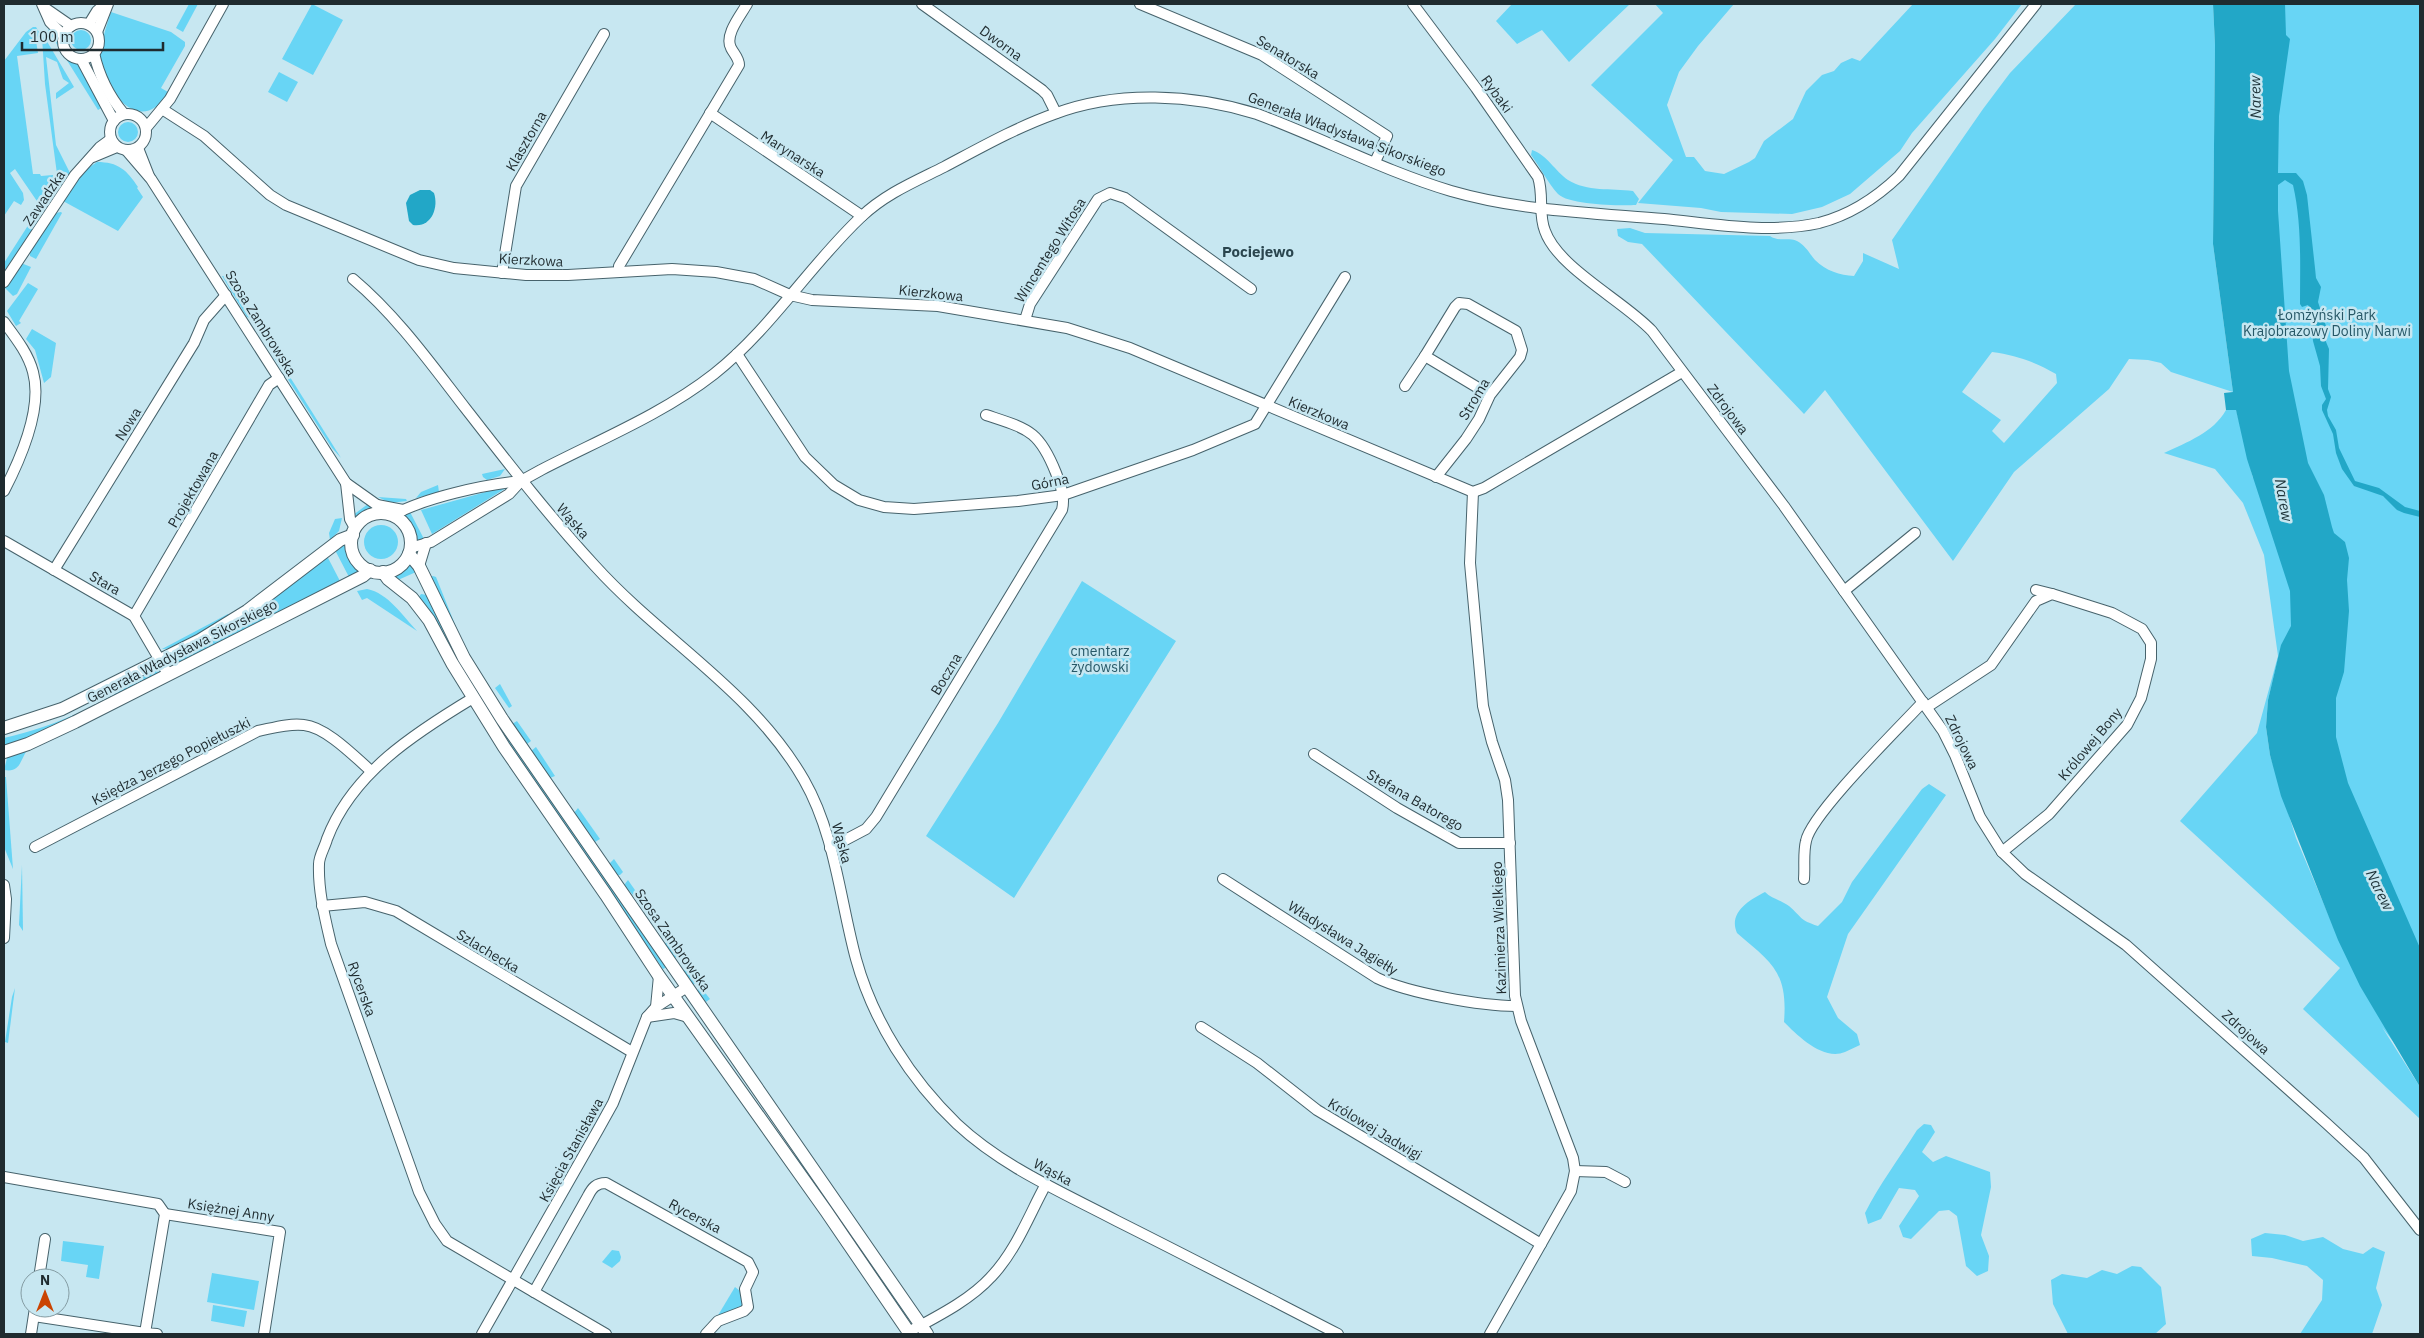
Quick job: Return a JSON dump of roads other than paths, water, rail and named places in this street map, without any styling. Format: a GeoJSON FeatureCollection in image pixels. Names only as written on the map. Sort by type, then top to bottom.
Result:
{"type":"FeatureCollection","features":[{"type":"Feature","properties":{"kind":"main road"},"geometry":{"type":"LineString","coordinates":[[386,576],[396,568],[410,551],[408,528],[388,511],[366,517],[353,527],[355,556],[364,567],[366,573],[386,576],[412,598],[429,620],[473,698],[659,976],[826,1211],[908,1333]]}},
{"type":"Feature","properties":{"kind":"main road","name":"Generała Władysława Sikorskiego"},"geometry":{"type":"LineString","coordinates":[[4,728],[62,709],[160,661],[231,622],[340,540],[353,527]]}},
{"type":"Feature","properties":{"kind":"main road","name":"Szosa Zambrowska"},"geometry":{"type":"LineString","coordinates":[[410,551],[464,658],[487,697],[924,1330]]}},
{"type":"Feature","properties":{"kind":"main road","name":"Generała Władysława Sikorskiego"},"geometry":{"type":"LineString","coordinates":[[4,752],[28,744],[75,722],[366,573]]}},
{"type":"Feature","properties":{"kind":"main road"},"geometry":{"type":"LineString","coordinates":[[412,598],[418,590],[428,587]]}},
{"type":"Feature","properties":{"kind":"main road"},"geometry":{"type":"LineString","coordinates":[[741,1091],[749,1091],[754,1082]]}},
{"type":"Feature","properties":{"kind":"street"},"geometry":{"type":"LineString","coordinates":[[89,24],[97,11],[107,4]]}},
{"type":"Feature","properties":{"kind":"street"},"geometry":{"type":"LineString","coordinates":[[107,4],[97,32],[99,43],[94,54],[100,74],[115,103],[124,114]]}},
{"type":"Feature","properties":{"kind":"street"},"geometry":{"type":"LineString","coordinates":[[146,128],[140,118],[130,114],[124,114],[114,121],[111,126],[118,145],[138,148],[145,139],[146,128],[170,99],[223,4]]}},
{"type":"Feature","properties":{"kind":"street"},"geometry":{"type":"LineString","coordinates":[[619,272],[620,266],[739,65],[738,57],[730,46],[729,38],[747,4]]}},
{"type":"Feature","properties":{"kind":"street","name":"Dworna"},"geometry":{"type":"LineString","coordinates":[[922,4],[1042,90],[1048,95],[1056,113]]}},
{"type":"Feature","properties":{"kind":"street","name":"Senatorska"},"geometry":{"type":"LineString","coordinates":[[1140,4],[1262,55],[1387,136],[1374,162]]}},
{"type":"Feature","properties":{"kind":"street","name":"Rybaki"},"geometry":{"type":"LineString","coordinates":[[1413,4],[1532,167],[1541,187],[1543,209]]}},
{"type":"Feature","properties":{"kind":"street","name":"Generała Władysława Sikorskiego"},"geometry":{"type":"LineString","coordinates":[[388,511],[493,484],[521,480],[685,394],[714,374],[737,354],[862,216],[901,188],[980,147],[1056,113],[1093,103],[1124,99],[1200,101],[1234,107],[1257,114],[1374,162],[1450,190],[1491,201],[1543,209],[1772,227],[1806,225],[1841,216],[1881,192],[1909,166],[2036,4]]}},
{"type":"Feature","properties":{"kind":"street"},"geometry":{"type":"LineString","coordinates":[[43,6],[71,26]]}},
{"type":"Feature","properties":{"kind":"street"},"geometry":{"type":"LineString","coordinates":[[43,6],[50,22],[64,36]]}},
{"type":"Feature","properties":{"kind":"street"},"geometry":{"type":"LineString","coordinates":[[94,54],[81,58],[69,54],[64,43],[64,36],[71,26],[77,23],[89,24],[97,32]]}},
{"type":"Feature","properties":{"kind":"street","name":"Klasztorna"},"geometry":{"type":"LineString","coordinates":[[502,273],[516,186],[604,34]]}},
{"type":"Feature","properties":{"kind":"street"},"geometry":{"type":"LineString","coordinates":[[81,58],[114,121]]}},
{"type":"Feature","properties":{"kind":"street"},"geometry":{"type":"LineString","coordinates":[[140,118],[162,109]]}},
{"type":"Feature","properties":{"kind":"street","name":"Kierzkowa"},"geometry":{"type":"LineString","coordinates":[[162,109],[204,136],[270,195],[286,204],[419,260],[454,268],[502,273],[568,276],[672,269],[737,275],[754,279],[790,294],[837,302],[938,306],[1067,328],[1099,337],[1474,492]]}},
{"type":"Feature","properties":{"kind":"street","name":"Marynarska"},"geometry":{"type":"LineString","coordinates":[[710,113],[862,216]]}},
{"type":"Feature","properties":{"kind":"street","name":"Zawadzka"},"geometry":{"type":"LineString","coordinates":[[4,282],[75,175],[100,147],[118,145]]}},
{"type":"Feature","properties":{"kind":"street","name":"Szosa Zambrowska"},"geometry":{"type":"LineString","coordinates":[[118,145],[151,179]]}},
{"type":"Feature","properties":{"kind":"street","name":"Szosa Zambrowska"},"geometry":{"type":"LineString","coordinates":[[138,148],[151,179],[346,483],[388,511]]}},
{"type":"Feature","properties":{"kind":"street","name":"Wincentego Witosa"},"geometry":{"type":"LineString","coordinates":[[1024,320],[1030,304],[1098,199],[1110,193],[1125,198],[1251,289]]}},
{"type":"Feature","properties":{"kind":"street","name":"Zdrojowa"},"geometry":{"type":"LineString","coordinates":[[1543,209],[1545,232],[1557,250],[1646,324],[1784,506],[1925,704],[1949,742],[1986,831],[2002,852],[2025,874],[2126,946],[2326,1123],[2364,1158],[2420,1230]]}},
{"type":"Feature","properties":{"kind":"street","name":"Górna"},"geometry":{"type":"LineString","coordinates":[[737,354],[805,457],[834,485],[859,500],[884,507],[914,509],[1018,501],[1063,495],[1248,429],[1259,421],[1345,277]]}},
{"type":"Feature","properties":{"kind":"street","name":"Wąska"},"geometry":{"type":"LineString","coordinates":[[354,279],[396,322],[418,348],[521,480],[599,570],[627,598],[722,681],[763,723],[786,751],[810,790],[830,848],[860,973],[873,1006],[893,1043],[928,1092],[957,1124],[1004,1161],[1338,1334]]}},
{"type":"Feature","properties":{"kind":"street","name":"Nowa"},"geometry":{"type":"LineString","coordinates":[[54,570],[194,343],[204,320],[226,295]]}},
{"type":"Feature","properties":{"kind":"street","name":"Stroma"},"geometry":{"type":"LineString","coordinates":[[1424,356],[1455,307],[1460,304],[1468,304],[1516,331],[1522,346],[1521,354],[1490,395],[1472,429],[1436,477]]}},
{"type":"Feature","properties":{"kind":"street"},"geometry":{"type":"LineString","coordinates":[[4,322],[23,350],[33,372],[35,384],[25,443],[4,491]]}},
{"type":"Feature","properties":{"kind":"street"},"geometry":{"type":"LineString","coordinates":[[1405,386],[1424,356],[1490,395]]}},
{"type":"Feature","properties":{"kind":"street"},"geometry":{"type":"LineString","coordinates":[[1474,492],[1484,488],[1682,372]]}},
{"type":"Feature","properties":{"kind":"street","name":"Projektowana"},"geometry":{"type":"LineString","coordinates":[[134,616],[269,385],[278,378]]}},
{"type":"Feature","properties":{"kind":"street"},"geometry":{"type":"LineString","coordinates":[[986,415],[1022,428],[1040,440],[1049,455],[1063,495]]}},
{"type":"Feature","properties":{"kind":"street","name":"Generała Władysława Sikorskiego"},"geometry":{"type":"LineString","coordinates":[[410,551],[509,494],[521,480]]}},
{"type":"Feature","properties":{"kind":"street","name":"Szosa Zambrowska"},"geometry":{"type":"LineString","coordinates":[[346,483],[353,527]]}},
{"type":"Feature","properties":{"kind":"street","name":"Kazimierza Wielkiego"},"geometry":{"type":"LineString","coordinates":[[1474,492],[1470,563],[1483,706],[1492,742],[1505,780],[1510,843],[1516,1006],[1568,1142],[1575,1171],[1571,1191],[1490,1334]]}},
{"type":"Feature","properties":{"kind":"street","name":"Boczna"},"geometry":{"type":"LineString","coordinates":[[830,848],[866,829],[876,817],[1040,544],[1059,516],[1063,495]]}},
{"type":"Feature","properties":{"kind":"street"},"geometry":{"type":"LineString","coordinates":[[1844,591],[1915,534]]}},
{"type":"Feature","properties":{"kind":"street","name":"Stara"},"geometry":{"type":"LineString","coordinates":[[4,541],[134,616]]}},
{"type":"Feature","properties":{"kind":"street"},"geometry":{"type":"LineString","coordinates":[[419,566],[426,543]]}},
{"type":"Feature","properties":{"kind":"street","name":"Królowej Bony"},"geometry":{"type":"LineString","coordinates":[[2002,852],[2039,824],[2127,725],[2141,698],[2151,659],[2152,643],[2142,629],[2112,613],[2036,590]]}},
{"type":"Feature","properties":{"kind":"street"},"geometry":{"type":"LineString","coordinates":[[1804,879],[1805,842],[1814,825],[1839,794],[1925,704],[1990,665],[2036,601],[2052,594]]}},
{"type":"Feature","properties":{"kind":"street"},"geometry":{"type":"LineString","coordinates":[[134,616],[168,674]]}},
{"type":"Feature","properties":{"kind":"street","name":"Rycerska"},"geometry":{"type":"LineString","coordinates":[[473,698],[387,756],[361,782],[333,824],[319,862],[322,906],[331,944],[419,1192],[434,1224],[447,1241],[606,1334]]}},
{"type":"Feature","properties":{"kind":"street","name":"Księdza Jerzego Popiełuszki"},"geometry":{"type":"LineString","coordinates":[[35,848],[258,731],[287,725],[306,725],[331,737],[372,771]]}},
{"type":"Feature","properties":{"kind":"street","name":"Stefana Batorego"},"geometry":{"type":"LineString","coordinates":[[1314,754],[1397,808],[1458,843],[1510,843]]}},
{"type":"Feature","properties":{"kind":"street","name":"Władysława Jagiełły"},"geometry":{"type":"LineString","coordinates":[[1223,879],[1377,978],[1394,986],[1490,1004],[1516,1006]]}},
{"type":"Feature","properties":{"kind":"street"},"geometry":{"type":"LineString","coordinates":[[4,885],[6,899],[4,938]]}},
{"type":"Feature","properties":{"kind":"street","name":"Szlachecka"},"geometry":{"type":"LineString","coordinates":[[322,906],[365,902],[396,911],[632,1052]]}},
{"type":"Feature","properties":{"kind":"street"},"geometry":{"type":"LineString","coordinates":[[656,1007],[659,976]]}},
{"type":"Feature","properties":{"kind":"street","name":"Księcia Stanisława"},"geometry":{"type":"LineString","coordinates":[[482,1334],[613,1103],[647,1016],[672,995],[687,987]]}},
{"type":"Feature","properties":{"kind":"street"},"geometry":{"type":"LineString","coordinates":[[647,1016],[674,1013],[688,1017]]}},
{"type":"Feature","properties":{"kind":"street","name":"Królowej Jadwigi"},"geometry":{"type":"LineString","coordinates":[[1201,1027],[1257,1064],[1317,1110],[1541,1244]]}},
{"type":"Feature","properties":{"kind":"street"},"geometry":{"type":"LineString","coordinates":[[1575,1171],[1606,1172],[1625,1182]]}},
{"type":"Feature","properties":{"kind":"street","name":"Księżnej Anny"},"geometry":{"type":"LineString","coordinates":[[4,1177],[153,1202],[165,1214],[280,1232],[264,1334]]}},
{"type":"Feature","properties":{"kind":"street","name":"Rycerska"},"geometry":{"type":"LineString","coordinates":[[534,1292],[592,1189],[596,1184],[606,1183],[740,1256],[752,1267],[753,1272],[745,1289],[748,1307],[744,1311],[718,1321],[706,1334]]}},
{"type":"Feature","properties":{"kind":"street"},"geometry":{"type":"LineString","coordinates":[[908,1333],[924,1330],[991,1277],[1008,1255],[1046,1184]]}},
{"type":"Feature","properties":{"kind":"street"},"geometry":{"type":"LineString","coordinates":[[145,1333],[165,1214]]}},
{"type":"Feature","properties":{"kind":"street"},"geometry":{"type":"LineString","coordinates":[[41,1268],[45,1239]]}},
{"type":"Feature","properties":{"kind":"street"},"geometry":{"type":"LineString","coordinates":[[30,1334],[33,1318]]}},
{"type":"Feature","properties":{"kind":"street"},"geometry":{"type":"LineString","coordinates":[[66,1318],[157,1334]]}},
{"type":"Feature","properties":{"kind":"water","name":"Narew"},"geometry":{"type":"Polygon","coordinates":[[[2213,4],[2285,4],[2286,35],[2290,39],[2279,116],[2278,173],[2296,173],[2303,181],[2307,195],[2316,278],[2321,287],[2318,302],[2326,326],[2324,337],[2329,349],[2328,389],[2331,397],[2327,410],[2328,416],[2336,430],[2339,448],[2355,481],[2379,488],[2405,507],[2420,511],[2420,517],[2397,510],[2383,496],[2354,486],[2342,469],[2336,453],[2333,434],[2322,410],[2322,405],[2326,399],[2321,386],[2320,366],[2313,341],[2310,309],[2308,305],[2302,307],[2300,304],[2298,214],[2293,185],[2285,180],[2278,185],[2278,211],[2289,371],[2308,463],[2324,495],[2334,533],[2345,542],[2349,558],[2347,580],[2349,611],[2344,672],[2336,698],[2336,737],[2348,783],[2420,948],[2420,1087],[2360,986],[2338,940],[2281,796],[2270,755],[2266,727],[2268,700],[2281,645],[2291,626],[2290,591],[2247,459],[2236,410],[2226,410],[2224,393],[2233,392],[2213,244],[2215,45],[2213,4]]]}},
{"type":"Feature","properties":{"kind":"water"},"geometry":{"type":"Polygon","coordinates":[[[420,190],[430,190],[434,193],[434,211],[425,223],[413,225],[409,221],[406,203],[410,195],[420,190]]]}},
{"type":"Feature","properties":{"kind":"district","name":"Pociejewo"},"geometry":{"type":"Point","coordinates":[1258,251]}},
{"type":"Feature","properties":{"kind":"park label","name":"Łomżyński Park Krajobrazowy Doliny Narwi"},"geometry":{"type":"Point","coordinates":[2327,324]}},
{"type":"Feature","properties":{"kind":"park label","name":"cmentarz żydowski"},"geometry":{"type":"Point","coordinates":[1100,660]}}]}
